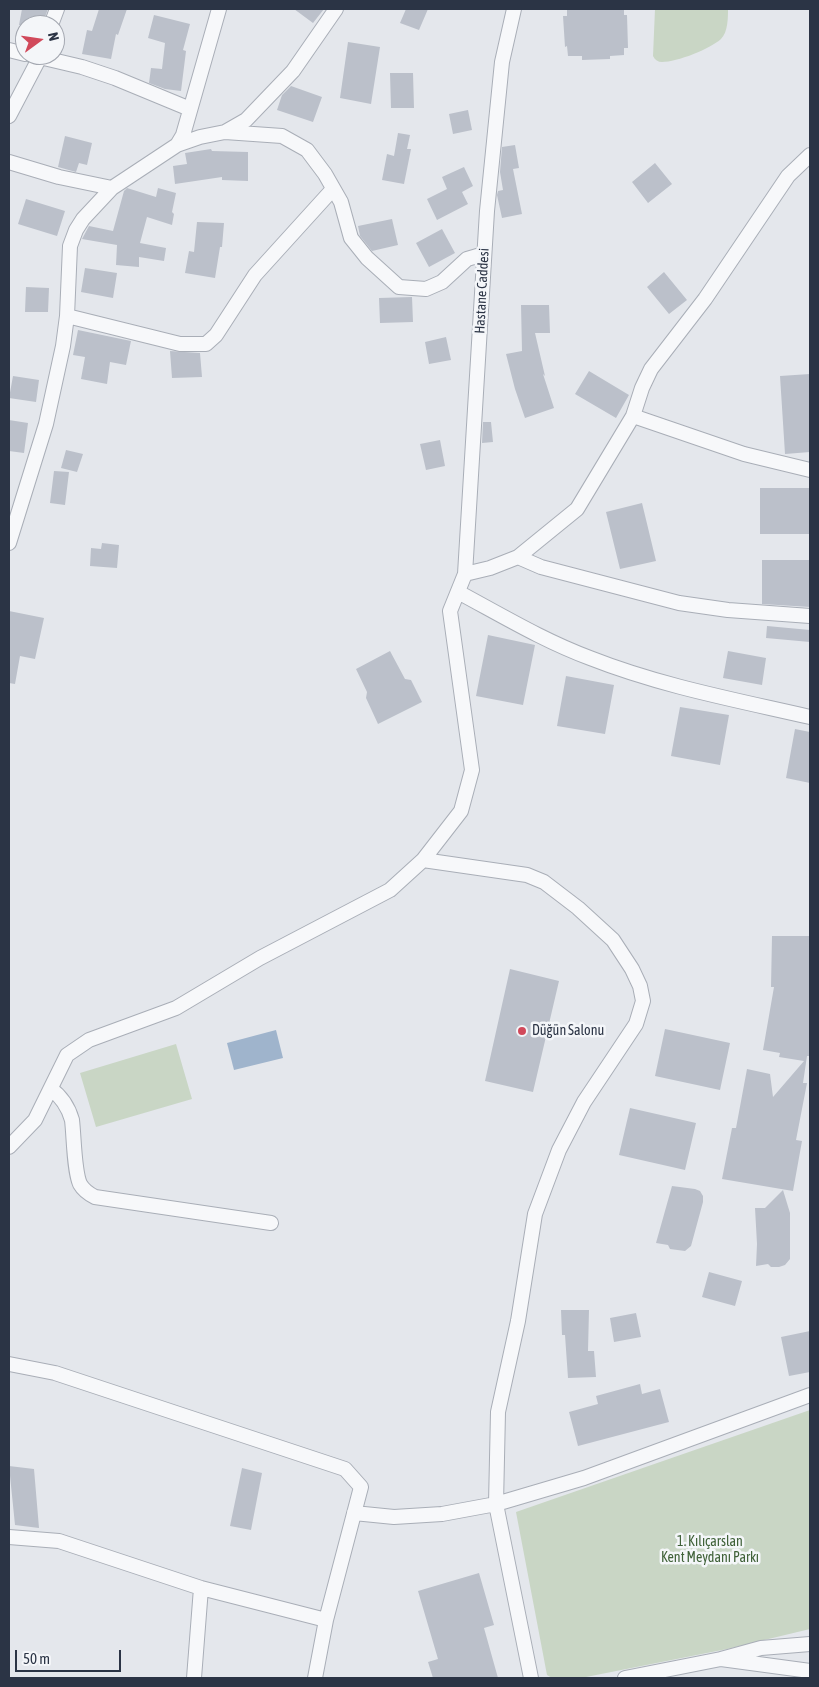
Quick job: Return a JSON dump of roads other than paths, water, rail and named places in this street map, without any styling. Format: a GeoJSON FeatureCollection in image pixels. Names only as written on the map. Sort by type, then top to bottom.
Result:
{"type":"FeatureCollection","features":[{"type":"Feature","properties":{"kind":"street"},"geometry":{"type":"LineString","coordinates":[[177,145],[183,135],[218,9]]}},
{"type":"Feature","properties":{"kind":"street"},"geometry":{"type":"LineString","coordinates":[[225,132],[246,120],[293,71],[336,9]]}},
{"type":"Feature","properties":{"kind":"street","name":"Hastane Caddesi"},"geometry":{"type":"LineString","coordinates":[[9,1147],[35,1120],[67,1055],[89,1040],[176,1008],[260,958],[390,890],[422,860],[461,811],[472,770],[450,611],[465,574],[487,211],[502,62],[514,9]]}},
{"type":"Feature","properties":{"kind":"street"},"geometry":{"type":"LineString","coordinates":[[65,64],[115,78],[190,109]]}},
{"type":"Feature","properties":{"kind":"street"},"geometry":{"type":"LineString","coordinates":[[9,116],[33,65]]}},
{"type":"Feature","properties":{"kind":"street"},"geometry":{"type":"LineString","coordinates":[[9,543],[46,424],[63,346],[67,316],[70,246],[73,238],[83,219],[112,188],[177,145],[200,137],[225,132],[282,136],[307,150],[325,174],[341,202],[351,238],[367,258],[400,287],[426,289],[434,286],[442,282],[467,260],[484,254]]}},
{"type":"Feature","properties":{"kind":"street"},"geometry":{"type":"LineString","coordinates":[[465,574],[490,568],[518,557],[577,509],[633,416],[642,388],[651,369],[705,298],[788,176],[810,155]]}},
{"type":"Feature","properties":{"kind":"street"},"geometry":{"type":"LineString","coordinates":[[9,162],[59,177],[112,188]]}},
{"type":"Feature","properties":{"kind":"street"},"geometry":{"type":"LineString","coordinates":[[67,316],[180,344],[206,344],[216,335],[255,275],[333,188]]}},
{"type":"Feature","properties":{"kind":"street"},"geometry":{"type":"LineString","coordinates":[[633,416],[744,454],[810,470]]}},
{"type":"Feature","properties":{"kind":"street"},"geometry":{"type":"LineString","coordinates":[[518,557],[542,568],[679,603],[728,610],[810,616]]}},
{"type":"Feature","properties":{"kind":"street"},"geometry":{"type":"LineString","coordinates":[[458,592],[558,645],[623,670],[690,689],[810,717]]}},
{"type":"Feature","properties":{"kind":"street"},"geometry":{"type":"LineString","coordinates":[[422,860],[527,875],[544,882],[578,908],[613,940],[632,969],[640,986],[643,1000],[636,1024],[584,1102],[558,1150],[535,1214],[518,1321],[498,1412],[496,1504],[532,1678]]}},
{"type":"Feature","properties":{"kind":"street"},"geometry":{"type":"LineString","coordinates":[[50,1089],[61,1098],[70,1111],[79,1181],[89,1195],[271,1223]]}},
{"type":"Feature","properties":{"kind":"street"},"geometry":{"type":"LineString","coordinates":[[9,1364],[55,1373],[345,1468],[361,1487],[326,1620],[315,1678]]}},
{"type":"Feature","properties":{"kind":"street"},"geometry":{"type":"LineString","coordinates":[[354,1513],[394,1517],[442,1514],[496,1504],[584,1478],[810,1395]]}},
{"type":"Feature","properties":{"kind":"street"},"geometry":{"type":"LineString","coordinates":[[9,1537],[59,1541],[201,1588],[326,1620]]}},
{"type":"Feature","properties":{"kind":"street"},"geometry":{"type":"LineString","coordinates":[[194,1678],[201,1588]]}},
{"type":"Feature","properties":{"kind":"street"},"geometry":{"type":"LineString","coordinates":[[625,1678],[721,1659],[761,1648],[810,1644]]}},
{"type":"Feature","properties":{"kind":"street"},"geometry":{"type":"LineString","coordinates":[[721,1659],[810,1671]]}},
{"type":"Feature","properties":{"kind":"water"},"geometry":{"type":"Polygon","coordinates":[[[276,1030],[283,1058],[234,1070],[227,1043],[276,1030]]]}},
{"type":"Feature","properties":{"kind":"place","name":"Düğün Salonu"},"geometry":{"type":"Point","coordinates":[522,1031]}},
{"type":"Feature","properties":{"kind":"park label","name":"1. Kılıçarslan Kent Meydanı Parkı"},"geometry":{"type":"Point","coordinates":[710,1550]}}]}
